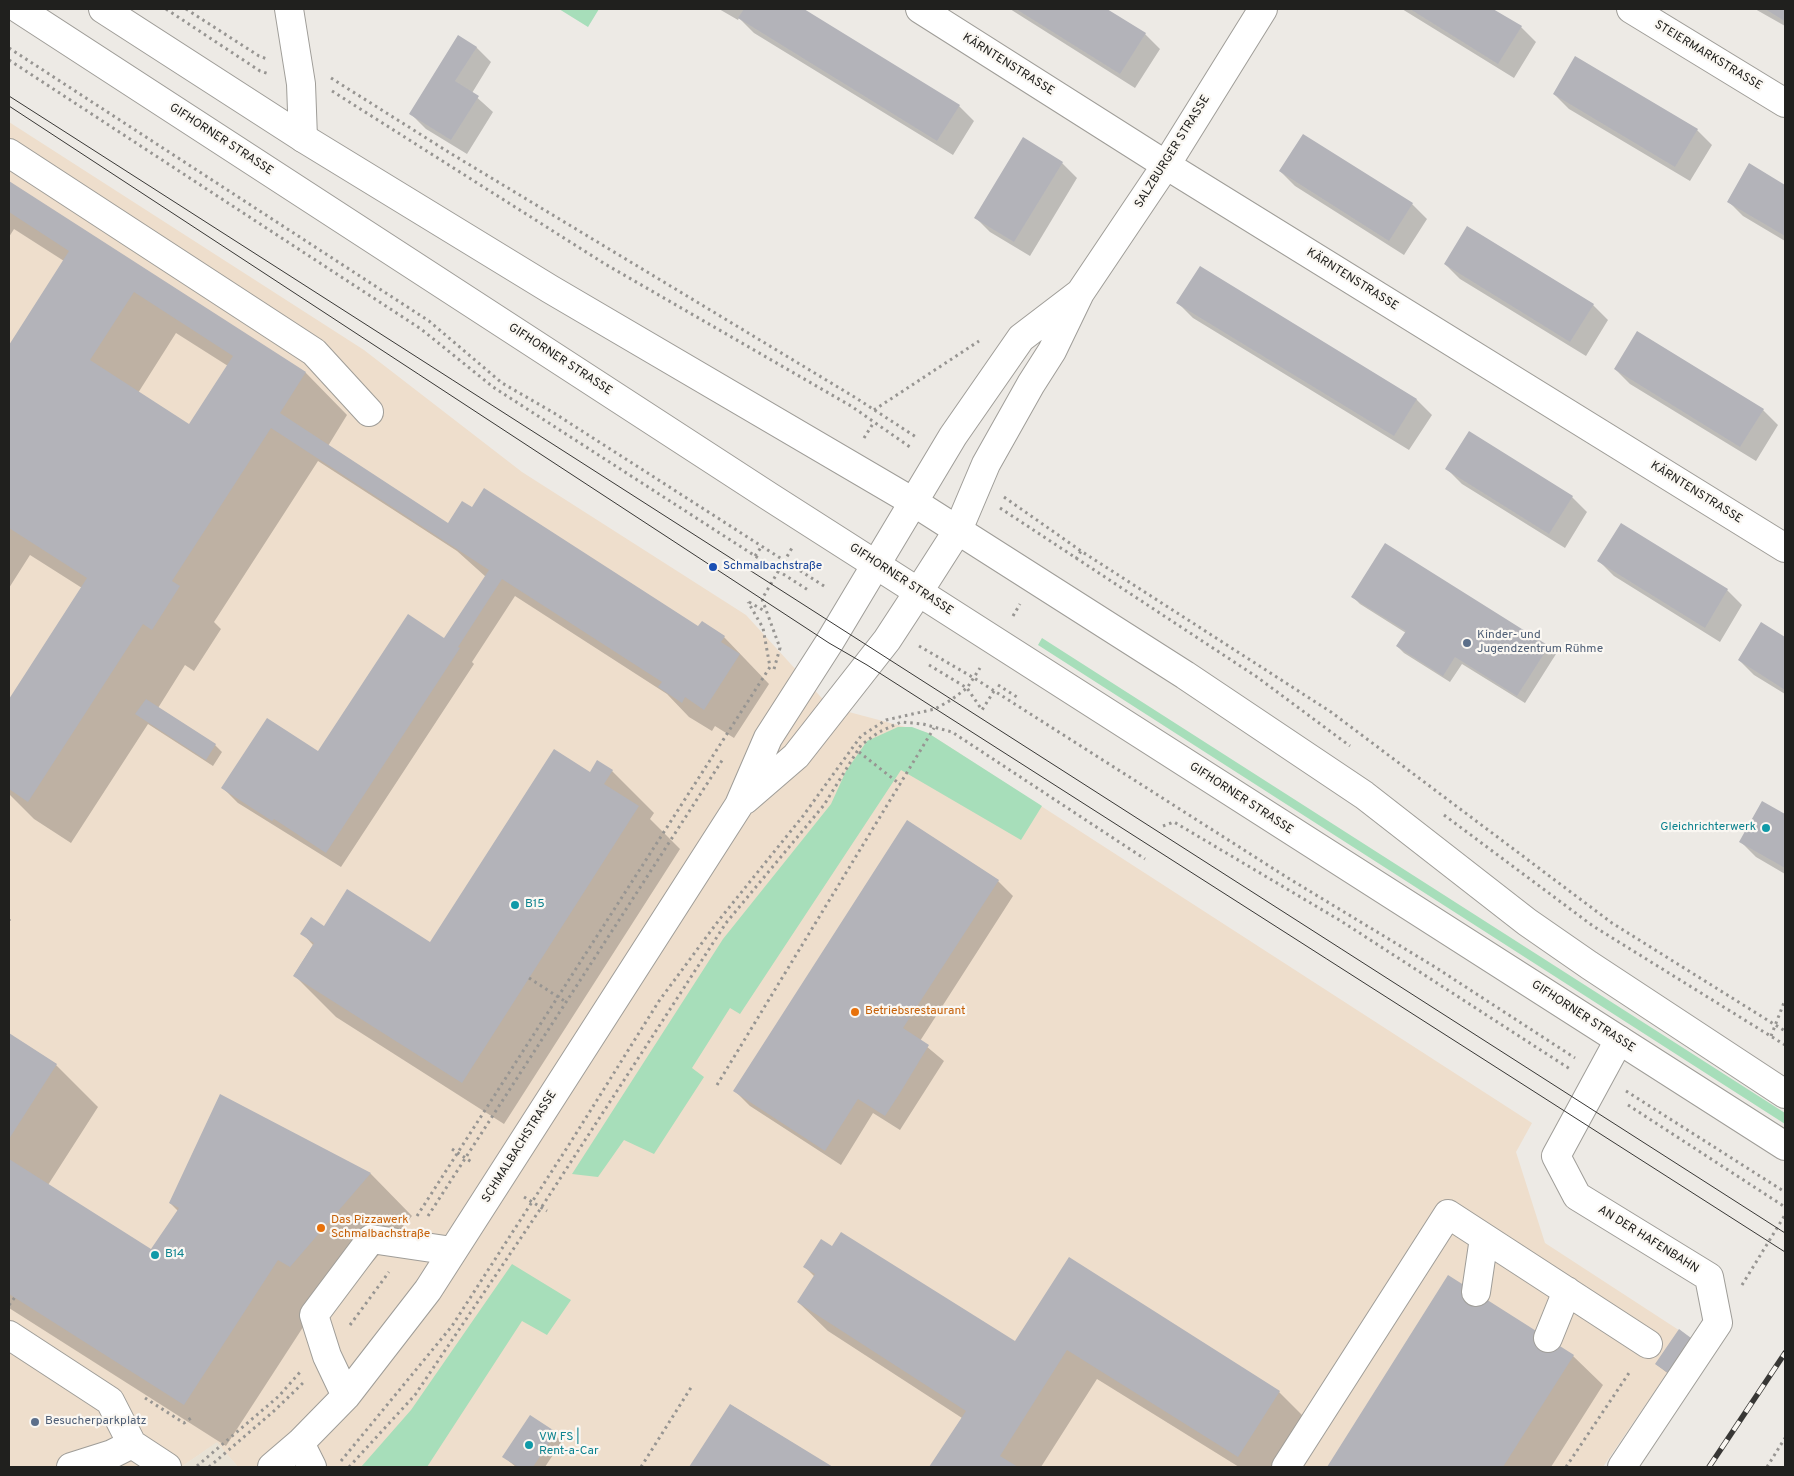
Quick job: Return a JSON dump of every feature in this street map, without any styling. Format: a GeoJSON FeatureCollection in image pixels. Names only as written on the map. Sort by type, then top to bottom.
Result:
{"type":"FeatureCollection","features":[{"type":"Feature","properties":{"kind":"main road","name":"GIFHORNER STRASSE"},"geometry":{"type":"LineString","coordinates":[[19,9],[809,522],[1785,1146]]}},
{"type":"Feature","properties":{"kind":"main road"},"geometry":{"type":"LineString","coordinates":[[103,9],[303,138],[550,289],[958,530],[1313,759],[1364,795],[1527,922],[1646,1005],[1785,1094]]}},
{"type":"Feature","properties":{"kind":"main road"},"geometry":{"type":"LineString","coordinates":[[289,9],[301,84],[303,138]]}},
{"type":"Feature","properties":{"kind":"main road","name":"KÄRNTENSTRASSE"},"geometry":{"type":"LineString","coordinates":[[920,9],[1166,165],[1785,548]]}},
{"type":"Feature","properties":{"kind":"main road","name":"SALZBURGER STRASSE"},"geometry":{"type":"LineString","coordinates":[[958,530],[987,493],[986,464],[1031,384],[1052,352],[1080,292],[1166,165],[1263,9]]}},
{"type":"Feature","properties":{"kind":"main road","name":"STEIERMARKSTRASSE"},"geometry":{"type":"LineString","coordinates":[[1631,9],[1785,103]]}},
{"type":"Feature","properties":{"kind":"main road"},"geometry":{"type":"LineString","coordinates":[[9,153],[314,352],[369,412]]}},
{"type":"Feature","properties":{"kind":"main road","name":"SALZBURGER STRASSE"},"geometry":{"type":"LineString","coordinates":[[914,503],[936,464],[1021,338],[1080,292]]}},
{"type":"Feature","properties":{"kind":"main road","name":"SCHMALBACHSTRASSE"},"geometry":{"type":"LineString","coordinates":[[272,1467],[300,1443],[346,1396],[428,1290],[740,804],[768,738],[829,643],[875,564],[914,503]]}},
{"type":"Feature","properties":{"kind":"main road","name":"SCHMALBACHSTRASSE"},"geometry":{"type":"LineString","coordinates":[[740,804],[796,756],[887,640],[958,530]]}},
{"type":"Feature","properties":{"kind":"main road","name":"AN DER HAFENBAHN"},"geometry":{"type":"LineString","coordinates":[[1619,1040],[1556,1156],[1576,1196],[1709,1277],[1718,1323]]}},
{"type":"Feature","properties":{"kind":"main road"},"geometry":{"type":"LineString","coordinates":[[1286,1467],[1448,1214],[1648,1344]]}},
{"type":"Feature","properties":{"kind":"main road"},"geometry":{"type":"LineString","coordinates":[[1476,1292],[1484,1238]]}},
{"type":"Feature","properties":{"kind":"main road"},"geometry":{"type":"LineString","coordinates":[[346,1396],[325,1351],[314,1315],[371,1240],[452,1252]]}},
{"type":"Feature","properties":{"kind":"main road"},"geometry":{"type":"LineString","coordinates":[[1548,1338],[1567,1292]]}},
{"type":"Feature","properties":{"kind":"main road"},"geometry":{"type":"LineString","coordinates":[[1622,1467],[1718,1323]]}},
{"type":"Feature","properties":{"kind":"main road"},"geometry":{"type":"LineString","coordinates":[[9,1335],[110,1401],[132,1444],[167,1467]]}},
{"type":"Feature","properties":{"kind":"main road"},"geometry":{"type":"LineString","coordinates":[[300,1443],[312,1467]]}},
{"type":"Feature","properties":{"kind":"main road"},"geometry":{"type":"LineString","coordinates":[[71,1467],[112,1454],[132,1444]]}},
{"type":"Feature","properties":{"kind":"path"},"geometry":{"type":"LineString","coordinates":[[166,9],[260,71],[332,92],[605,264],[851,406],[936,464]]}},
{"type":"Feature","properties":{"kind":"path"},"geometry":{"type":"LineString","coordinates":[[186,9],[259,56],[268,59]]}},
{"type":"Feature","properties":{"kind":"path"},"geometry":{"type":"LineString","coordinates":[[9,48],[429,321],[502,383],[554,413],[783,561]]}},
{"type":"Feature","properties":{"kind":"path"},"geometry":{"type":"LineString","coordinates":[[9,60],[421,330],[493,387],[808,590]]}},
{"type":"Feature","properties":{"kind":"path"},"geometry":{"type":"LineString","coordinates":[[327,76],[450,153],[856,398],[916,437]]}},
{"type":"Feature","properties":{"kind":"path"},"geometry":{"type":"LineString","coordinates":[[874,410],[984,338]]}},
{"type":"Feature","properties":{"kind":"path"},"geometry":{"type":"LineString","coordinates":[[851,406],[856,398]]}},
{"type":"Feature","properties":{"kind":"path"},"geometry":{"type":"LineString","coordinates":[[847,464],[874,422]]}},
{"type":"Feature","properties":{"kind":"path"},"geometry":{"type":"LineString","coordinates":[[987,493],[1057,547]]}},
{"type":"Feature","properties":{"kind":"path"},"geometry":{"type":"LineString","coordinates":[[987,493],[1332,712],[1612,923],[1785,1031]]}},
{"type":"Feature","properties":{"kind":"path"},"geometry":{"type":"LineString","coordinates":[[772,676],[780,648],[764,610],[762,599],[783,561],[809,522]]}},
{"type":"Feature","properties":{"kind":"path"},"geometry":{"type":"LineString","coordinates":[[755,556],[762,546]]}},
{"type":"Feature","properties":{"kind":"path"},"geometry":{"type":"LineString","coordinates":[[1076,559],[1081,551]]}},
{"type":"Feature","properties":{"kind":"path"},"geometry":{"type":"LineString","coordinates":[[403,1245],[770,667],[763,628],[748,602],[764,610]]}},
{"type":"Feature","properties":{"kind":"path"},"geometry":{"type":"LineString","coordinates":[[929,665],[967,688],[982,710],[994,691]]}},
{"type":"Feature","properties":{"kind":"path"},"geometry":{"type":"LineString","coordinates":[[974,678],[1288,878],[1435,967],[1672,1122],[1785,1192]]}},
{"type":"Feature","properties":{"kind":"path"},"geometry":{"type":"LineString","coordinates":[[998,685],[1017,697]]}},
{"type":"Feature","properties":{"kind":"path"},"geometry":{"type":"LineString","coordinates":[[335,1467],[364,1435],[452,1326],[572,1140],[659,1000],[718,920],[803,816],[861,736],[886,720],[935,709],[967,688]]}},
{"type":"Feature","properties":{"kind":"path"},"geometry":{"type":"LineString","coordinates":[[349,1467],[415,1395],[541,1208],[726,923],[824,805],[861,745],[873,736],[901,722],[923,724],[952,732],[1145,859]]}},
{"type":"Feature","properties":{"kind":"path"},"geometry":{"type":"LineString","coordinates":[[717,1085],[902,785],[934,728]]}},
{"type":"Feature","properties":{"kind":"path"},"geometry":{"type":"LineString","coordinates":[[209,1467],[275,1410],[325,1351],[403,1245],[567,1002],[729,751]]}},
{"type":"Feature","properties":{"kind":"path"},"geometry":{"type":"LineString","coordinates":[[859,752],[902,785]]}},
{"type":"Feature","properties":{"kind":"path"},"geometry":{"type":"LineString","coordinates":[[1163,826],[1174,822],[1299,896],[1458,995],[1571,1070]]}},
{"type":"Feature","properties":{"kind":"path"},"geometry":{"type":"LineString","coordinates":[[529,978],[567,1002]]}},
{"type":"Feature","properties":{"kind":"path"},"geometry":{"type":"LineString","coordinates":[[1785,1000],[1771,1036],[1785,1045]]}},
{"type":"Feature","properties":{"kind":"path"},"geometry":{"type":"LineString","coordinates":[[1628,1105],[1785,1207]]}},
{"type":"Feature","properties":{"kind":"path"},"geometry":{"type":"LineString","coordinates":[[1718,1323],[1785,1216]]}},
{"type":"Feature","properties":{"kind":"path"},"geometry":{"type":"LineString","coordinates":[[9,1306],[14,1297]]}},
{"type":"Feature","properties":{"kind":"path"},"geometry":{"type":"LineString","coordinates":[[1566,1467],[1648,1344]]}},
{"type":"Feature","properties":{"kind":"path"},"geometry":{"type":"LineString","coordinates":[[196,1467],[279,1396],[325,1351]]}},
{"type":"Feature","properties":{"kind":"path"},"geometry":{"type":"LineString","coordinates":[[641,1467],[692,1386]]}},
{"type":"Feature","properties":{"kind":"path"},"geometry":{"type":"LineString","coordinates":[[1767,1467],[1785,1438]]}},
{"type":"Feature","properties":{"kind":"shaded area"},"geometry":{"type":"Polygon","coordinates":[[[9,122],[364,350],[522,472],[746,615],[830,707],[928,733],[1532,1123],[1516,1152],[1545,1243],[1691,1338],[1603,1467],[238,1467],[217,1443],[181,1467],[9,1467],[9,122]]]}},
{"type":"Feature","properties":{"kind":"shaded area"},"geometry":{"type":"Polygon","coordinates":[[[217,1442],[238,1467],[181,1467],[217,1442]]]}},
{"type":"Feature","properties":{"kind":"green space"},"geometry":{"type":"Polygon","coordinates":[[[559,9],[599,9],[588,27],[559,9]]]}},
{"type":"Feature","properties":{"kind":"green space"},"geometry":{"type":"Polygon","coordinates":[[[1042,638],[1785,1113],[1785,1124],[1038,645],[1042,638]]]}},
{"type":"Feature","properties":{"kind":"green space"},"geometry":{"type":"Polygon","coordinates":[[[898,727],[912,727],[928,733],[1042,806],[1021,840],[901,770],[740,1014],[730,1008],[692,1068],[704,1077],[654,1154],[624,1140],[598,1177],[572,1174],[723,939],[831,804],[846,771],[867,741],[898,727]]]}},
{"type":"Feature","properties":{"kind":"green space"},"geometry":{"type":"Polygon","coordinates":[[[512,1264],[571,1300],[547,1335],[522,1321],[427,1467],[361,1467],[411,1410],[512,1264]]]}},
{"type":"Feature","properties":{"kind":"building"},"geometry":{"type":"Polygon","coordinates":[[[744,9],[804,9],[960,105],[937,141],[738,18],[744,9]]]}},
{"type":"Feature","properties":{"kind":"building"},"geometry":{"type":"Polygon","coordinates":[[[1016,9],[1107,9],[1146,33],[1120,74],[1016,9]]]}},
{"type":"Feature","properties":{"kind":"building"},"geometry":{"type":"Polygon","coordinates":[[[1410,9],[1493,9],[1522,26],[1498,64],[1410,9]]]}},
{"type":"Feature","properties":{"kind":"building"},"geometry":{"type":"Polygon","coordinates":[[[1765,9],[1785,9],[1785,21],[1783,20],[1765,9]]]}},
{"type":"Feature","properties":{"kind":"building"},"geometry":{"type":"Polygon","coordinates":[[[458,35],[477,47],[455,81],[479,96],[451,140],[409,114],[458,35]]]}},
{"type":"Feature","properties":{"kind":"building"},"geometry":{"type":"Polygon","coordinates":[[[1575,56],[1698,129],[1675,167],[1553,94],[1575,56]]]}},
{"type":"Feature","properties":{"kind":"building"},"geometry":{"type":"Polygon","coordinates":[[[1303,134],[1413,203],[1389,241],[1279,171],[1303,134]]]}},
{"type":"Feature","properties":{"kind":"building"},"geometry":{"type":"Polygon","coordinates":[[[1023,137],[1063,162],[1014,242],[974,218],[1023,137]]]}},
{"type":"Feature","properties":{"kind":"building"},"geometry":{"type":"Polygon","coordinates":[[[1749,163],[1785,185],[1785,236],[1727,202],[1749,163]]]}},
{"type":"Feature","properties":{"kind":"building"},"geometry":{"type":"Polygon","coordinates":[[[9,181],[306,372],[280,413],[448,523],[462,501],[472,507],[484,488],[698,626],[702,621],[725,636],[721,642],[740,654],[704,710],[685,697],[682,703],[658,687],[662,682],[502,579],[458,647],[460,648],[326,853],[274,819],[272,821],[221,788],[267,718],[318,751],[408,614],[444,638],[489,570],[271,428],[172,581],[180,586],[152,630],[143,624],[28,802],[9,789],[9,699],[87,578],[9,528],[9,345],[69,251],[9,212],[9,181]],[[134,292],[90,360],[189,424],[233,356],[134,292]]]}},
{"type":"Feature","properties":{"kind":"building"},"geometry":{"type":"Polygon","coordinates":[[[1467,226],[1594,304],[1570,342],[1444,264],[1467,226]]]}},
{"type":"Feature","properties":{"kind":"building"},"geometry":{"type":"Polygon","coordinates":[[[1200,266],[1417,399],[1394,436],[1176,303],[1200,266]]]}},
{"type":"Feature","properties":{"kind":"building"},"geometry":{"type":"Polygon","coordinates":[[[1637,331],[1764,409],[1740,447],[1614,369],[1637,331]]]}},
{"type":"Feature","properties":{"kind":"building"},"geometry":{"type":"Polygon","coordinates":[[[1469,431],[1573,496],[1549,534],[1445,469],[1469,431]]]}},
{"type":"Feature","properties":{"kind":"building"},"geometry":{"type":"Polygon","coordinates":[[[1621,523],[1728,589],[1705,628],[1597,561],[1621,523]]]}},
{"type":"Feature","properties":{"kind":"building"},"geometry":{"type":"Polygon","coordinates":[[[1385,543],[1549,646],[1517,696],[1455,657],[1443,676],[1396,646],[1406,631],[1351,597],[1385,543]]]}},
{"type":"Feature","properties":{"kind":"building"},"geometry":{"type":"Polygon","coordinates":[[[1761,622],[1785,637],[1785,690],[1738,660],[1761,622]]]}},
{"type":"Feature","properties":{"kind":"building"},"geometry":{"type":"Polygon","coordinates":[[[146,699],[216,744],[206,760],[135,714],[146,699]]]}},
{"type":"Feature","properties":{"kind":"building","name":"B15"},"geometry":{"type":"Polygon","coordinates":[[[554,749],[590,772],[597,760],[613,770],[604,784],[639,806],[462,1083],[293,976],[314,943],[300,934],[311,917],[324,926],[347,889],[430,942],[554,749]]]}},
{"type":"Feature","properties":{"kind":"building","name":"Gleichrichterwerk"},"geometry":{"type":"Polygon","coordinates":[[[1762,801],[1785,814],[1785,868],[1739,842],[1762,801]]]}},
{"type":"Feature","properties":{"kind":"building"},"geometry":{"type":"Polygon","coordinates":[[[907,820],[999,880],[903,1028],[929,1045],[900,1093],[885,1116],[858,1099],[825,1151],[733,1091],[907,820]]]}},
{"type":"Feature","properties":{"kind":"building"},"geometry":{"type":"Polygon","coordinates":[[[9,1033],[57,1064],[9,1139],[9,1033]]]}},
{"type":"Feature","properties":{"kind":"building","name":"B14"},"geometry":{"type":"Polygon","coordinates":[[[220,1094],[371,1173],[290,1267],[278,1260],[184,1405],[9,1294],[9,1159],[151,1249],[179,1208],[169,1203],[220,1094]]]}},
{"type":"Feature","properties":{"kind":"building"},"geometry":{"type":"Polygon","coordinates":[[[841,1232],[1015,1341],[1069,1257],[1280,1391],[1238,1457],[1067,1350],[1000,1456],[1018,1467],[929,1467],[966,1411],[797,1302],[815,1274],[803,1267],[821,1239],[832,1246],[841,1232]]]}},
{"type":"Feature","properties":{"kind":"building"},"geometry":{"type":"Polygon","coordinates":[[[1448,1275],[1574,1355],[1503,1467],[1327,1467],[1448,1275]]]}},
{"type":"Feature","properties":{"kind":"building"},"geometry":{"type":"Polygon","coordinates":[[[1679,1329],[1691,1338],[1668,1373],[1655,1364],[1679,1329]]]}},
{"type":"Feature","properties":{"kind":"building"},"geometry":{"type":"Polygon","coordinates":[[[730,1404],[833,1467],[689,1467],[730,1404]]]}},
{"type":"Feature","properties":{"kind":"building","name":"VW FS | Rent-a-Car"},"geometry":{"type":"Polygon","coordinates":[[[530,1415],[556,1432],[533,1467],[518,1467],[502,1457],[530,1415]]]}},
{"type":"Feature","properties":{"kind":"tram line"},"geometry":{"type":"LineString","coordinates":[[9,96],[1785,1233]]}},
{"type":"Feature","properties":{"kind":"tram line"},"geometry":{"type":"LineString","coordinates":[[9,106],[829,643],[867,665],[1785,1252]]}},
{"type":"Feature","properties":{"kind":"railway"},"geometry":{"type":"LineString","coordinates":[[1709,1467],[1785,1353]]}},
{"type":"Feature","properties":{"kind":"place","name":"Schmalbachstraße"},"geometry":{"type":"Point","coordinates":[713,567]}},
{"type":"Feature","properties":{"kind":"place","name":"Kinder- und Jugendzentrum Rühme"},"geometry":{"type":"Point","coordinates":[1467,643]}},
{"type":"Feature","properties":{"kind":"place","name":"Gleichrichterwerk"},"geometry":{"type":"Point","coordinates":[1766,828]}},
{"type":"Feature","properties":{"kind":"place","name":"B15"},"geometry":{"type":"Point","coordinates":[515,905]}},
{"type":"Feature","properties":{"kind":"place","name":"Betriebsrestaurant"},"geometry":{"type":"Point","coordinates":[855,1012]}},
{"type":"Feature","properties":{"kind":"place","name":"Das Pizzawerk Schmalbachstraße"},"geometry":{"type":"Point","coordinates":[321,1228]}},
{"type":"Feature","properties":{"kind":"place","name":"B14"},"geometry":{"type":"Point","coordinates":[155,1255]}},
{"type":"Feature","properties":{"kind":"place","name":"Besucherparkplatz"},"geometry":{"type":"Point","coordinates":[35,1422]}},
{"type":"Feature","properties":{"kind":"place","name":"VW FS | Rent-a-Car"},"geometry":{"type":"Point","coordinates":[529,1445]}}]}
